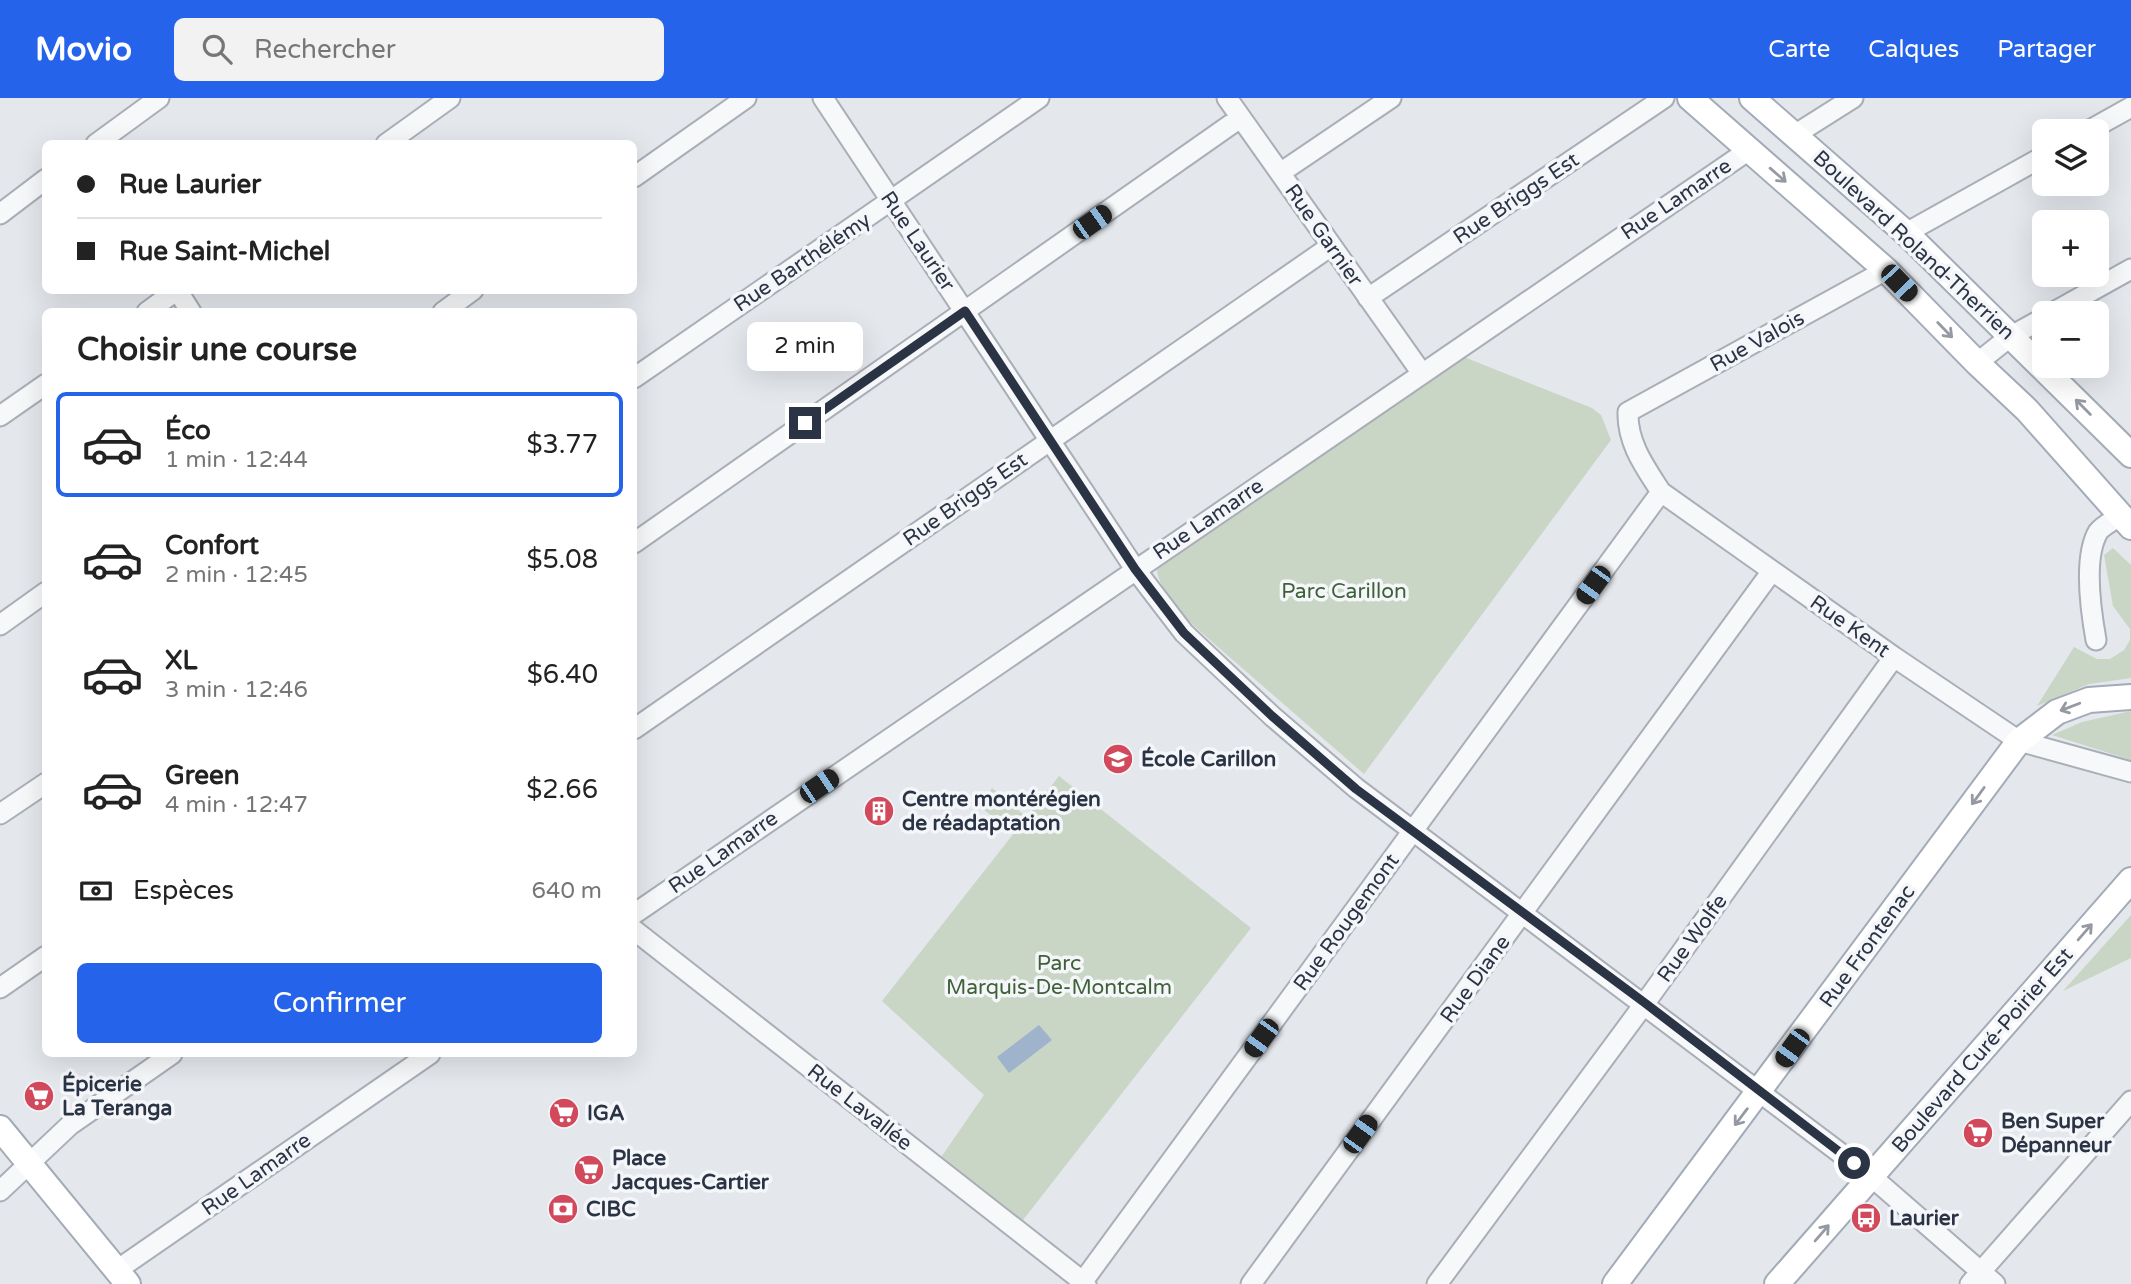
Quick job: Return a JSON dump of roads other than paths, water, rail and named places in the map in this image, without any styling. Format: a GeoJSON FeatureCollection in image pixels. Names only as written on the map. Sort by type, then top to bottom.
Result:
{"type":"FeatureCollection","features":[{"type":"Feature","properties":{"kind":"main road","name":"Boulevard Roland-Therrien"},"geometry":{"type":"LineString","coordinates":[[1690,98],[1886,270],[2027,410],[2126,521]]}},
{"type":"Feature","properties":{"kind":"main road","name":"Boulevard Roland-Therrien"},"geometry":{"type":"LineString","coordinates":[[1752,98],[1906,233],[2131,455]]}},
{"type":"Feature","properties":{"kind":"main road","name":"Rue Frontenac"},"geometry":{"type":"LineString","coordinates":[[1615,1284],[2018,741],[2057,712],[2089,700],[2131,697]]}},
{"type":"Feature","properties":{"kind":"main road","name":"Boulevard Curé-Poirier Est"},"geometry":{"type":"LineString","coordinates":[[1777,1284],[2131,880]]}},
{"type":"Feature","properties":{"kind":"main road"},"geometry":{"type":"LineString","coordinates":[[0,1128],[123,1277]]}},
{"type":"Feature","properties":{"kind":"street"},"geometry":{"type":"LineString","coordinates":[[100,140],[136,105],[159,98]]}},
{"type":"Feature","properties":{"kind":"street"},"geometry":{"type":"LineString","coordinates":[[392,140],[450,98]]}},
{"type":"Feature","properties":{"kind":"street"},"geometry":{"type":"LineString","coordinates":[[637,175],[746,98]]}},
{"type":"Feature","properties":{"kind":"street","name":"Rue Laurier"},"geometry":{"type":"LineString","coordinates":[[823,98],[1135,569],[1184,633],[1262,707],[1356,789],[1645,1003],[1872,1177],[1982,1280]]}},
{"type":"Feature","properties":{"kind":"street","name":"Rue Barthélémy"},"geometry":{"type":"LineString","coordinates":[[637,376],[1040,98]]}},
{"type":"Feature","properties":{"kind":"street","name":"Rue Garnier"},"geometry":{"type":"LineString","coordinates":[[1227,98],[1421,372]]}},
{"type":"Feature","properties":{"kind":"street"},"geometry":{"type":"LineString","coordinates":[[1280,173],[1391,98]]}},
{"type":"Feature","properties":{"kind":"street","name":"Rue Briggs Est"},"geometry":{"type":"LineString","coordinates":[[1368,298],[1664,98]]}},
{"type":"Feature","properties":{"kind":"street"},"geometry":{"type":"LineString","coordinates":[[1796,134],[1853,98]]}},
{"type":"Feature","properties":{"kind":"street"},"geometry":{"type":"LineString","coordinates":[[2109,119],[2131,107]]}},
{"type":"Feature","properties":{"kind":"street"},"geometry":{"type":"LineString","coordinates":[[637,541],[1240,118]]}},
{"type":"Feature","properties":{"kind":"street","name":"Rue Lamarre"},"geometry":{"type":"LineString","coordinates":[[637,912],[1421,372],[1749,150]]}},
{"type":"Feature","properties":{"kind":"street"},"geometry":{"type":"LineString","coordinates":[[1906,233],[2032,163]]}},
{"type":"Feature","properties":{"kind":"street"},"geometry":{"type":"LineString","coordinates":[[0,214],[42,182]]}},
{"type":"Feature","properties":{"kind":"street","name":"Rue Briggs Est"},"geometry":{"type":"LineString","coordinates":[[637,727],[1331,246]]}},
{"type":"Feature","properties":{"kind":"street"},"geometry":{"type":"LineString","coordinates":[[2074,301],[2131,269]]}},
{"type":"Feature","properties":{"kind":"street","name":"Rue Valois"},"geometry":{"type":"LineString","coordinates":[[1628,412],[1886,270]]}},
{"type":"Feature","properties":{"kind":"street"},"geometry":{"type":"LineString","coordinates":[[153,308],[173,294]]}},
{"type":"Feature","properties":{"kind":"street"},"geometry":{"type":"LineString","coordinates":[[448,308],[468,294]]}},
{"type":"Feature","properties":{"kind":"street"},"geometry":{"type":"LineString","coordinates":[[1977,363],[2011,336],[2032,325]]}},
{"type":"Feature","properties":{"kind":"street"},"geometry":{"type":"LineString","coordinates":[[0,416],[42,387]]}},
{"type":"Feature","properties":{"kind":"street","name":"Rue Kent"},"geometry":{"type":"LineString","coordinates":[[1628,412],[1628,433],[1661,492],[2018,741],[2131,772]]}},
{"type":"Feature","properties":{"kind":"street","name":"Rue Rougemont"},"geometry":{"type":"LineString","coordinates":[[1083,1283],[1661,492]]}},
{"type":"Feature","properties":{"kind":"street"},"geometry":{"type":"LineString","coordinates":[[2096,640],[2091,612],[2092,550],[2099,530],[2126,521]]}},
{"type":"Feature","properties":{"kind":"street","name":"Rue Diane"},"geometry":{"type":"LineString","coordinates":[[1251,1284],[1772,571]]}},
{"type":"Feature","properties":{"kind":"street"},"geometry":{"type":"LineString","coordinates":[[0,625],[42,595]]}},
{"type":"Feature","properties":{"kind":"street","name":"Rue Wolfe"},"geometry":{"type":"LineString","coordinates":[[1437,1284],[1645,1003],[1894,657]]}},
{"type":"Feature","properties":{"kind":"street"},"geometry":{"type":"LineString","coordinates":[[0,814],[42,786]]}},
{"type":"Feature","properties":{"kind":"street","name":"Rue Lavallée"},"geometry":{"type":"LineString","coordinates":[[637,932],[1083,1283]]}},
{"type":"Feature","properties":{"kind":"street"},"geometry":{"type":"LineString","coordinates":[[0,988],[42,959]]}},
{"type":"Feature","properties":{"kind":"street"},"geometry":{"type":"LineString","coordinates":[[0,1191],[70,1125],[168,1057]]}},
{"type":"Feature","properties":{"kind":"street","name":"Rue Lamarre"},"geometry":{"type":"LineString","coordinates":[[123,1277],[426,1057]]}},
{"type":"Feature","properties":{"kind":"street"},"geometry":{"type":"LineString","coordinates":[[1982,1280],[2131,1101]]}},
{"type":"Feature","properties":{"kind":"water"},"geometry":{"type":"Polygon","coordinates":[[[1039,1025],[1052,1040],[1009,1073],[997,1057],[1039,1025]]]}},
{"type":"Feature","properties":{"kind":"place","name":"École Carillon"},"geometry":{"type":"Point","coordinates":[1118,759]}},
{"type":"Feature","properties":{"kind":"place","name":"Centre montérégien de réadaptation"},"geometry":{"type":"Point","coordinates":[879,811]}},
{"type":"Feature","properties":{"kind":"place","name":"Épicerie La Teranga"},"geometry":{"type":"Point","coordinates":[39,1096]}},
{"type":"Feature","properties":{"kind":"place","name":"IGA"},"geometry":{"type":"Point","coordinates":[564,1113]}},
{"type":"Feature","properties":{"kind":"place","name":"Ben Super Dépanneur"},"geometry":{"type":"Point","coordinates":[1978,1133]}},
{"type":"Feature","properties":{"kind":"place","name":"Place Jacques-Cartier"},"geometry":{"type":"Point","coordinates":[589,1170]}},
{"type":"Feature","properties":{"kind":"place","name":"CIBC"},"geometry":{"type":"Point","coordinates":[563,1209]}},
{"type":"Feature","properties":{"kind":"place","name":"Laurier"},"geometry":{"type":"Point","coordinates":[1866,1218]}},
{"type":"Feature","properties":{"kind":"park label","name":"Parc Carillon"},"geometry":{"type":"Point","coordinates":[1344,591]}},
{"type":"Feature","properties":{"kind":"park label","name":"Parc Marquis-De-Montcalm"},"geometry":{"type":"Point","coordinates":[1059,975]}}]}
